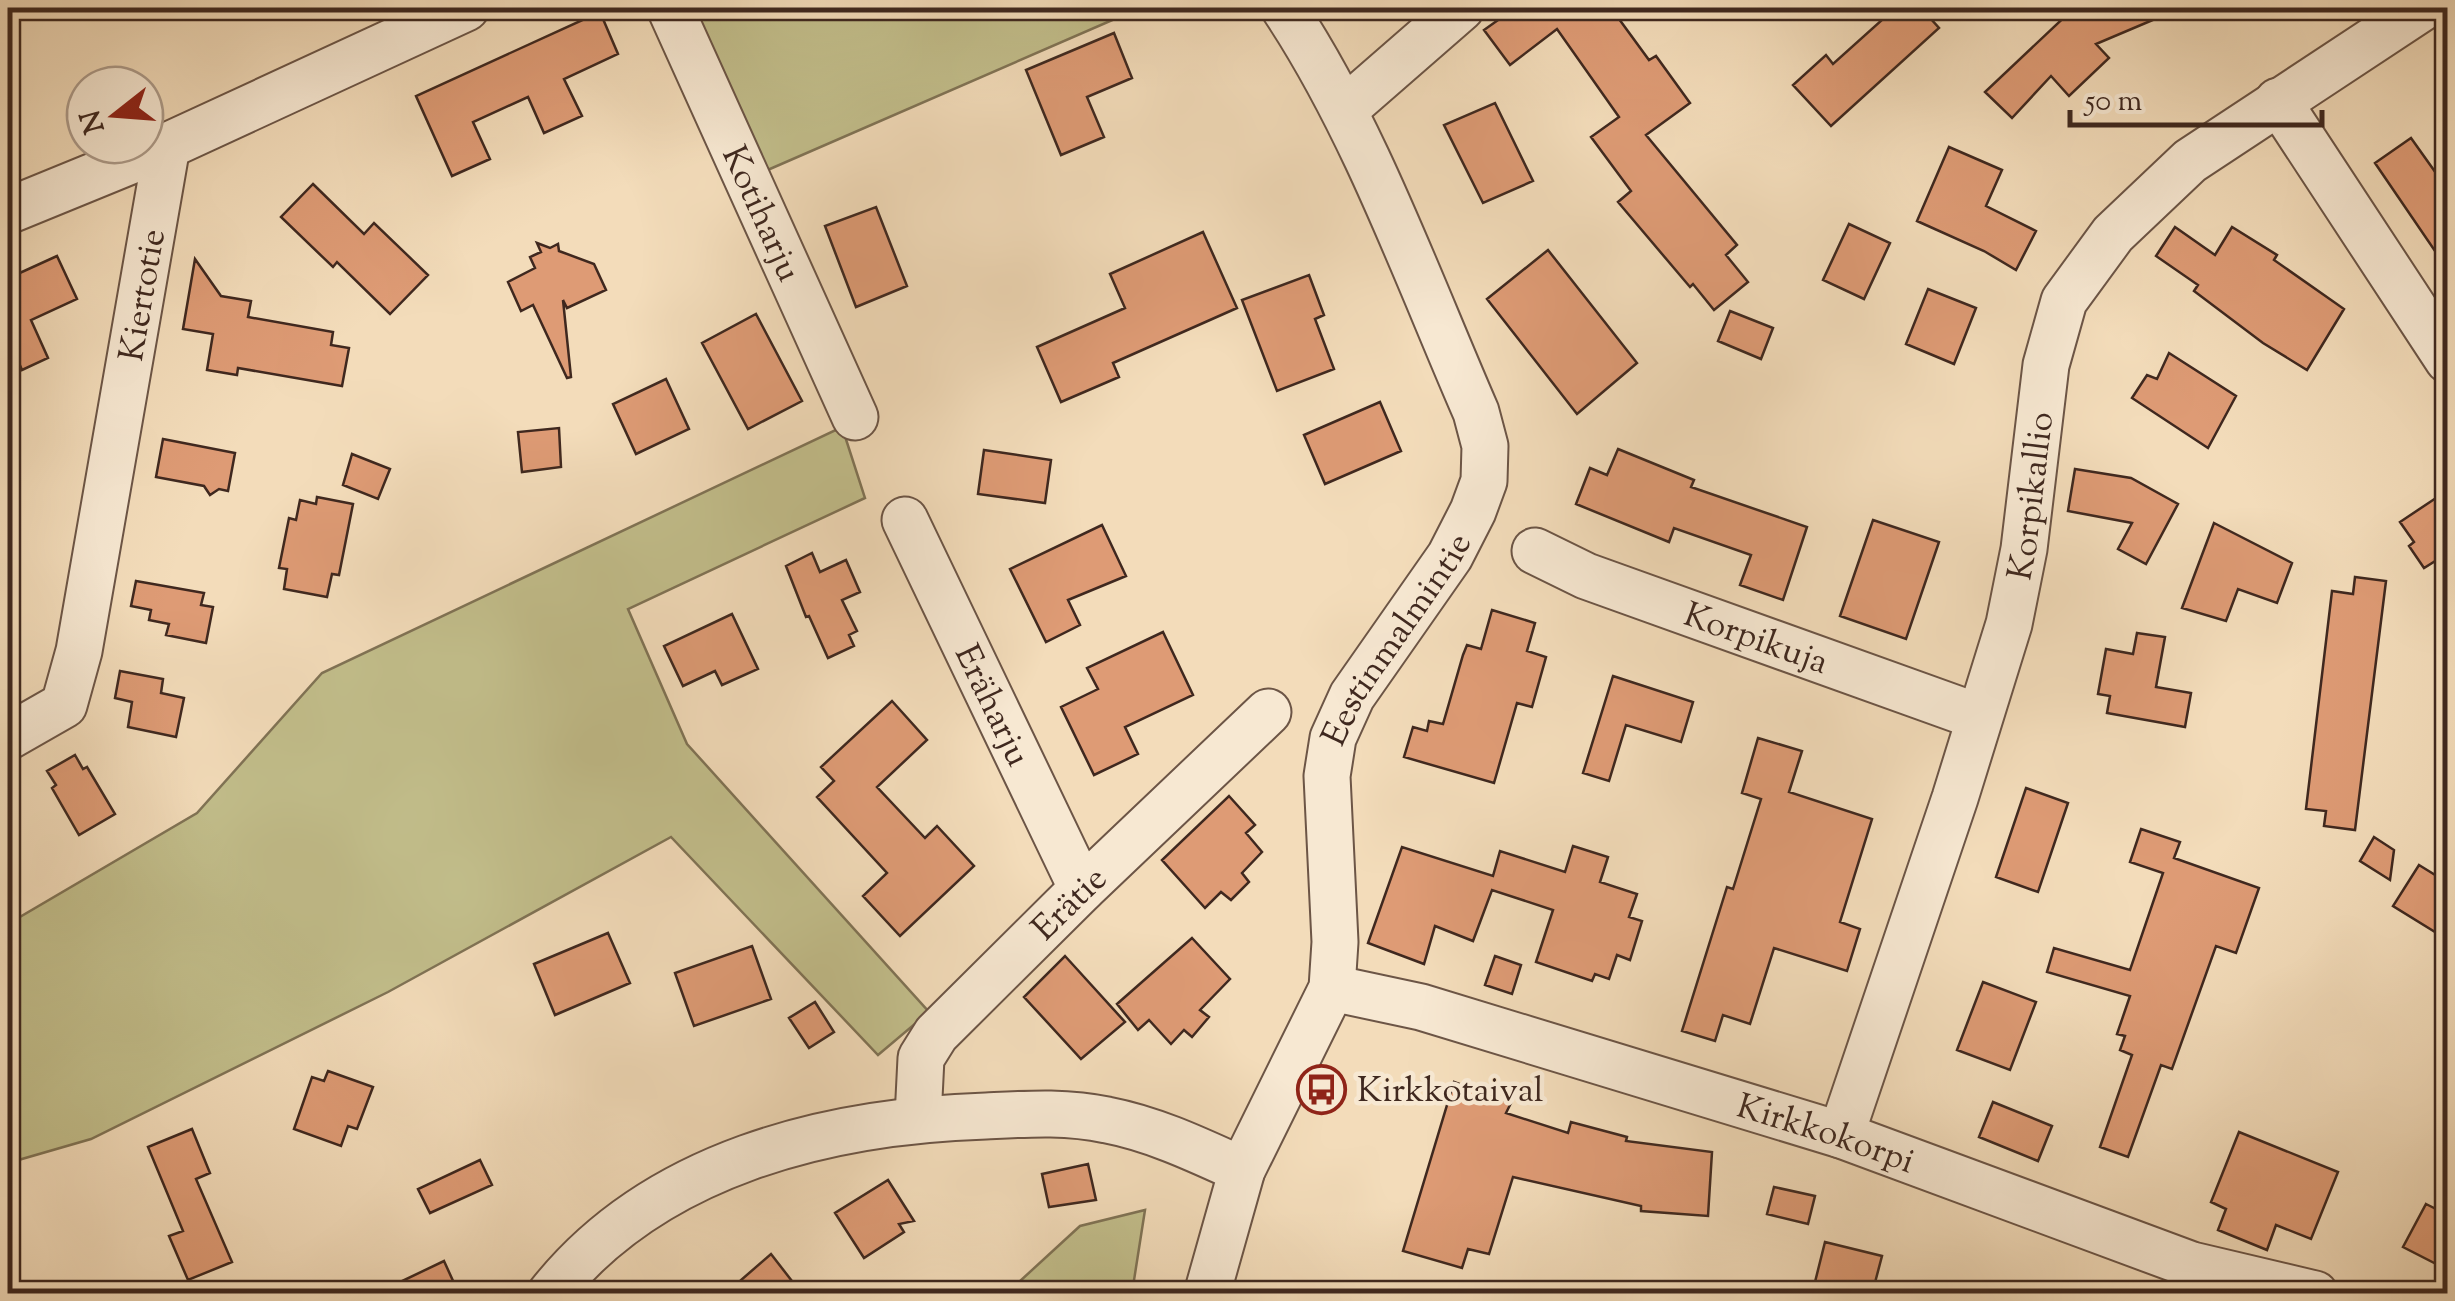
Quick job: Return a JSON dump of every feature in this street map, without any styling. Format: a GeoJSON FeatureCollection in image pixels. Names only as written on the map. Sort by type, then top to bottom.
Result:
{"type":"FeatureCollection","features":[{"type":"Feature","properties":{"kind":"street"},"geometry":{"type":"LineString","coordinates":[[8,212],[166,146],[466,8]]}},
{"type":"Feature","properties":{"kind":"street","name":"Kotiharju"},"geometry":{"type":"LineString","coordinates":[[670,8],[855,417]]}},
{"type":"Feature","properties":{"kind":"street","name":"Eestinmalmintie"},"geometry":{"type":"LineString","coordinates":[[1207,1294],[1242,1170],[1332,988],[1335,942],[1327,776],[1332,738],[1352,696],[1450,556],[1484,481],[1484,446],[1476,412],[1344,110],[1316,56],[1284,8]]}},
{"type":"Feature","properties":{"kind":"street"},"geometry":{"type":"LineString","coordinates":[[1344,110],[1461,8]]}},
{"type":"Feature","properties":{"kind":"street","name":"Korpikallio"},"geometry":{"type":"LineString","coordinates":[[1841,1135],[1955,798],[2008,624],[2024,549],[2046,366],[2064,301],[2113,234],[2190,161],[2422,8]]}},
{"type":"Feature","properties":{"kind":"street"},"geometry":{"type":"LineString","coordinates":[[2278,101],[2448,360]]}},
{"type":"Feature","properties":{"kind":"street","name":"Kiertotie"},"geometry":{"type":"LineString","coordinates":[[8,737],[64,705],[79,651],[166,146]]}},
{"type":"Feature","properties":{"kind":"street","name":"Eräharju"},"geometry":{"type":"LineString","coordinates":[[905,520],[1082,888]]}},
{"type":"Feature","properties":{"kind":"street","name":"Korpikuja"},"geometry":{"type":"LineString","coordinates":[[1536,550],[1586,576],[1979,718]]}},
{"type":"Feature","properties":{"kind":"street","name":"Erätie"},"geometry":{"type":"LineString","coordinates":[[918,1118],[921,1058],[936,1034],[1082,888],[1268,712]]}},
{"type":"Feature","properties":{"kind":"street","name":"Kirkkokorpi"},"geometry":{"type":"LineString","coordinates":[[1332,988],[1421,1007],[1841,1135],[2192,1265],[2315,1294]]}},
{"type":"Feature","properties":{"kind":"street"},"geometry":{"type":"LineString","coordinates":[[550,1294],[597,1243],[675,1189],[795,1140],[918,1118],[1064,1113],[1158,1134],[1242,1170]]}},
{"type":"Feature","properties":{"kind":"shaded area"},"geometry":{"type":"Polygon","coordinates":[[[693,8],[1140,8],[763,172],[693,8]]]}},
{"type":"Feature","properties":{"kind":"shaded area"},"geometry":{"type":"Polygon","coordinates":[[[842,427],[865,498],[628,609],[687,744],[929,1012],[878,1055],[671,837],[388,992],[91,1139],[8,1163],[8,924],[197,813],[322,673],[842,427]]]}},
{"type":"Feature","properties":{"kind":"shaded area"},"geometry":{"type":"Polygon","coordinates":[[[1145,1210],[1132,1293],[1007,1293],[1080,1226],[1145,1210]]]}},
{"type":"Feature","properties":{"kind":"building"},"geometry":{"type":"Polygon","coordinates":[[[1515,8],[1611,8],[1649,60],[1656,56],[1690,103],[1646,135],[1737,245],[1726,255],[1748,282],[1714,310],[1618,202],[1631,191],[1591,137],[1619,117],[1557,29],[1510,65],[1484,30],[1515,8]]]}},
{"type":"Feature","properties":{"kind":"building"},"geometry":{"type":"Polygon","coordinates":[[[1871,8],[1921,8],[1939,28],[1831,126],[1793,85],[1826,55],[1833,64],[1882,20],[1871,8]]]}},
{"type":"Feature","properties":{"kind":"building"},"geometry":{"type":"Polygon","coordinates":[[[2074,8],[2181,8],[2096,44],[2109,58],[2069,96],[2051,76],[2012,118],[1985,92],[2074,8]]]}},
{"type":"Feature","properties":{"kind":"building"},"geometry":{"type":"Polygon","coordinates":[[[600,12],[618,54],[564,79],[582,116],[544,133],[528,97],[473,122],[490,159],[452,176],[416,96],[600,12]]]}},
{"type":"Feature","properties":{"kind":"building"},"geometry":{"type":"Polygon","coordinates":[[[1114,33],[1132,78],[1087,97],[1104,137],[1061,155],[1026,70],[1114,33]]]}},
{"type":"Feature","properties":{"kind":"building"},"geometry":{"type":"Polygon","coordinates":[[[1495,103],[1533,181],[1483,203],[1444,125],[1495,103]]]}},
{"type":"Feature","properties":{"kind":"building"},"geometry":{"type":"Polygon","coordinates":[[[2411,138],[2448,190],[2448,270],[2375,163],[2411,138]]]}},
{"type":"Feature","properties":{"kind":"building"},"geometry":{"type":"Polygon","coordinates":[[[1949,147],[2002,170],[1986,206],[2036,231],[2016,270],[1917,221],[1949,147]]]}},
{"type":"Feature","properties":{"kind":"building"},"geometry":{"type":"Polygon","coordinates":[[[313,184],[364,234],[374,223],[428,275],[390,314],[337,262],[333,267],[281,217],[313,184]]]}},
{"type":"Feature","properties":{"kind":"building"},"geometry":{"type":"Polygon","coordinates":[[[876,207],[907,286],[856,307],[825,226],[876,207]]]}},
{"type":"Feature","properties":{"kind":"building"},"geometry":{"type":"Polygon","coordinates":[[[1849,224],[1890,243],[1864,299],[1823,280],[1849,224]]]}},
{"type":"Feature","properties":{"kind":"building"},"geometry":{"type":"Polygon","coordinates":[[[2175,227],[2215,255],[2232,227],[2277,255],[2274,260],[2344,309],[2307,370],[2263,343],[2194,291],[2198,285],[2156,256],[2175,227]]]}},
{"type":"Feature","properties":{"kind":"building"},"geometry":{"type":"Polygon","coordinates":[[[1203,232],[1237,308],[1113,363],[1119,377],[1061,402],[1037,347],[1125,308],[1110,274],[1203,232]]]}},
{"type":"Feature","properties":{"kind":"building"},"geometry":{"type":"Polygon","coordinates":[[[537,243],[550,248],[558,244],[559,251],[594,264],[606,290],[567,308],[563,300],[571,377],[567,378],[533,305],[521,311],[508,282],[535,268],[530,257],[541,252],[537,243]]]}},
{"type":"Feature","properties":{"kind":"building"},"geometry":{"type":"Polygon","coordinates":[[[1548,250],[1637,363],[1577,414],[1487,299],[1548,250]]]}},
{"type":"Feature","properties":{"kind":"building"},"geometry":{"type":"Polygon","coordinates":[[[57,256],[77,299],[31,320],[48,358],[22,370],[8,337],[8,270],[11,277],[57,256]]]}},
{"type":"Feature","properties":{"kind":"building"},"geometry":{"type":"Polygon","coordinates":[[[195,259],[221,296],[251,301],[248,317],[333,332],[331,345],[349,348],[342,386],[238,368],[237,375],[207,370],[213,334],[183,329],[195,259]]]}},
{"type":"Feature","properties":{"kind":"building"},"geometry":{"type":"Polygon","coordinates":[[[1309,275],[1324,315],[1315,319],[1334,369],[1277,391],[1242,300],[1309,275]]]}},
{"type":"Feature","properties":{"kind":"building"},"geometry":{"type":"Polygon","coordinates":[[[1928,289],[1976,308],[1954,364],[1906,344],[1928,289]]]}},
{"type":"Feature","properties":{"kind":"building"},"geometry":{"type":"Polygon","coordinates":[[[1730,311],[1773,328],[1761,359],[1718,341],[1730,311]]]}},
{"type":"Feature","properties":{"kind":"building"},"geometry":{"type":"Polygon","coordinates":[[[756,314],[802,401],[748,429],[702,343],[756,314]]]}},
{"type":"Feature","properties":{"kind":"building"},"geometry":{"type":"Polygon","coordinates":[[[2169,353],[2236,396],[2208,448],[2132,398],[2147,375],[2157,379],[2169,353]]]}},
{"type":"Feature","properties":{"kind":"building"},"geometry":{"type":"Polygon","coordinates":[[[666,379],[689,429],[636,454],[613,404],[666,379]]]}},
{"type":"Feature","properties":{"kind":"building"},"geometry":{"type":"Polygon","coordinates":[[[1380,402],[1401,451],[1325,484],[1304,435],[1380,402]]]}},
{"type":"Feature","properties":{"kind":"building"},"geometry":{"type":"Polygon","coordinates":[[[559,428],[561,467],[522,472],[518,432],[559,428]]]}},
{"type":"Feature","properties":{"kind":"building"},"geometry":{"type":"Polygon","coordinates":[[[163,439],[235,453],[228,491],[219,489],[210,495],[204,486],[156,477],[163,439]]]}},
{"type":"Feature","properties":{"kind":"building"},"geometry":{"type":"Polygon","coordinates":[[[1618,449],[1694,480],[1691,487],[1807,527],[1783,600],[1740,585],[1751,555],[1674,528],[1669,542],[1576,504],[1590,468],[1607,475],[1618,449]]]}},
{"type":"Feature","properties":{"kind":"building"},"geometry":{"type":"Polygon","coordinates":[[[984,450],[1051,460],[1045,503],[978,494],[984,450]]]}},
{"type":"Feature","properties":{"kind":"building"},"geometry":{"type":"Polygon","coordinates":[[[352,454],[390,469],[378,499],[343,485],[352,454]]]}},
{"type":"Feature","properties":{"kind":"building"},"geometry":{"type":"Polygon","coordinates":[[[2075,469],[2131,478],[2178,504],[2146,564],[2118,549],[2132,523],[2068,511],[2075,469]]]}},
{"type":"Feature","properties":{"kind":"building"},"geometry":{"type":"Polygon","coordinates":[[[2448,490],[2448,553],[2424,568],[2409,546],[2414,542],[2400,522],[2448,490]]]}},
{"type":"Feature","properties":{"kind":"building"},"geometry":{"type":"Polygon","coordinates":[[[317,497],[353,504],[339,575],[332,574],[327,597],[284,589],[287,569],[279,568],[289,518],[296,520],[300,500],[316,504],[317,497]]]}},
{"type":"Feature","properties":{"kind":"building"},"geometry":{"type":"Polygon","coordinates":[[[1873,520],[1939,542],[1906,639],[1840,616],[1873,520]]]}},
{"type":"Feature","properties":{"kind":"building"},"geometry":{"type":"Polygon","coordinates":[[[2214,523],[2292,563],[2277,603],[2238,589],[2226,621],[2182,608],[2214,523]]]}},
{"type":"Feature","properties":{"kind":"building"},"geometry":{"type":"Polygon","coordinates":[[[1102,525],[1126,576],[1068,600],[1080,625],[1046,642],[1010,569],[1102,525]]]}},
{"type":"Feature","properties":{"kind":"building"},"geometry":{"type":"Polygon","coordinates":[[[812,553],[820,572],[846,560],[860,592],[842,600],[857,631],[849,635],[854,646],[828,658],[786,566],[812,553]]]}},
{"type":"Feature","properties":{"kind":"building"},"geometry":{"type":"Polygon","coordinates":[[[2355,577],[2386,581],[2355,830],[2324,826],[2326,811],[2306,809],[2332,591],[2353,594],[2355,577]]]}},
{"type":"Feature","properties":{"kind":"building"},"geometry":{"type":"Polygon","coordinates":[[[136,581],[204,593],[201,605],[213,607],[206,643],[166,635],[169,624],[149,620],[151,610],[131,606],[136,581]]]}},
{"type":"Feature","properties":{"kind":"building"},"geometry":{"type":"Polygon","coordinates":[[[1492,610],[1535,623],[1527,651],[1546,657],[1532,707],[1517,703],[1494,783],[1404,757],[1413,727],[1427,731],[1429,721],[1443,724],[1467,645],[1481,649],[1492,610]]]}},
{"type":"Feature","properties":{"kind":"building"},"geometry":{"type":"Polygon","coordinates":[[[732,614],[758,669],[722,685],[715,671],[683,686],[664,646],[732,614]]]}},
{"type":"Feature","properties":{"kind":"building"},"geometry":{"type":"Polygon","coordinates":[[[1163,632],[1193,695],[1125,727],[1138,754],[1094,775],[1061,707],[1098,689],[1087,668],[1163,632]]]}},
{"type":"Feature","properties":{"kind":"building"},"geometry":{"type":"Polygon","coordinates":[[[2137,633],[2165,637],[2156,687],[2191,693],[2185,727],[2107,713],[2110,696],[2098,694],[2106,649],[2133,654],[2137,633]]]}},
{"type":"Feature","properties":{"kind":"building"},"geometry":{"type":"Polygon","coordinates":[[[120,671],[163,679],[161,693],[184,698],[176,737],[128,727],[132,702],[115,698],[120,671]]]}},
{"type":"Feature","properties":{"kind":"building"},"geometry":{"type":"Polygon","coordinates":[[[1613,676],[1693,702],[1681,742],[1626,725],[1609,781],[1583,773],[1613,676]]]}},
{"type":"Feature","properties":{"kind":"building"},"geometry":{"type":"Polygon","coordinates":[[[892,701],[927,740],[877,787],[925,838],[937,826],[974,866],[900,936],[863,896],[887,873],[817,797],[834,781],[821,767],[892,701]]]}},
{"type":"Feature","properties":{"kind":"building"},"geometry":{"type":"Polygon","coordinates":[[[1758,738],[1802,751],[1789,792],[1872,819],[1840,922],[1860,929],[1847,971],[1774,948],[1750,1024],[1723,1015],[1715,1041],[1682,1031],[1727,887],[1733,889],[1761,799],[1742,793],[1758,738]]]}},
{"type":"Feature","properties":{"kind":"building"},"geometry":{"type":"Polygon","coordinates":[[[75,755],[83,769],[87,767],[115,814],[79,835],[52,788],[56,785],[47,771],[75,755]]]}},
{"type":"Feature","properties":{"kind":"building"},"geometry":{"type":"Polygon","coordinates":[[[2026,788],[2068,803],[2038,892],[1996,877],[2026,788]]]}},
{"type":"Feature","properties":{"kind":"building"},"geometry":{"type":"Polygon","coordinates":[[[1229,796],[1255,825],[1246,833],[1262,852],[1242,873],[1249,882],[1231,900],[1221,892],[1205,908],[1162,860],[1229,796]]]}},
{"type":"Feature","properties":{"kind":"building"},"geometry":{"type":"Polygon","coordinates":[[[2141,829],[2180,842],[2174,858],[2259,888],[2236,953],[2216,946],[2172,1069],[2161,1065],[2128,1157],[2100,1147],[2132,1055],[2120,1050],[2125,1036],[2117,1034],[2130,996],[2047,972],[2054,948],[2130,970],[2163,873],[2130,862],[2141,829]]]}},
{"type":"Feature","properties":{"kind":"building"},"geometry":{"type":"Polygon","coordinates":[[[2374,837],[2394,850],[2390,880],[2360,861],[2374,837]]]}},
{"type":"Feature","properties":{"kind":"building"},"geometry":{"type":"Polygon","coordinates":[[[1573,846],[1608,857],[1600,882],[1637,894],[1629,917],[1642,921],[1630,960],[1617,955],[1609,979],[1595,974],[1592,981],[1536,962],[1553,910],[1492,890],[1473,941],[1435,926],[1424,964],[1368,943],[1402,847],[1493,876],[1500,851],[1565,872],[1573,846]]]}},
{"type":"Feature","properties":{"kind":"building"},"geometry":{"type":"Polygon","coordinates":[[[2419,865],[2448,883],[2448,940],[2393,906],[2419,865]]]}},
{"type":"Feature","properties":{"kind":"building"},"geometry":{"type":"Polygon","coordinates":[[[608,933],[630,983],[555,1015],[534,964],[608,933]]]}},
{"type":"Feature","properties":{"kind":"building"},"geometry":{"type":"Polygon","coordinates":[[[1192,938],[1230,979],[1200,1010],[1209,1017],[1192,1037],[1184,1030],[1171,1044],[1149,1020],[1138,1030],[1117,1004],[1192,938]]]}},
{"type":"Feature","properties":{"kind":"building"},"geometry":{"type":"Polygon","coordinates":[[[752,946],[771,999],[694,1026],[675,973],[752,946]]]}},
{"type":"Feature","properties":{"kind":"building"},"geometry":{"type":"Polygon","coordinates":[[[1065,956],[1125,1022],[1081,1059],[1024,997],[1065,956]]]}},
{"type":"Feature","properties":{"kind":"building"},"geometry":{"type":"Polygon","coordinates":[[[1495,956],[1521,965],[1512,994],[1485,985],[1495,956]]]}},
{"type":"Feature","properties":{"kind":"building"},"geometry":{"type":"Polygon","coordinates":[[[1983,982],[2036,1002],[2010,1070],[1957,1050],[1983,982]]]}},
{"type":"Feature","properties":{"kind":"building"},"geometry":{"type":"Polygon","coordinates":[[[815,1002],[834,1032],[809,1048],[789,1018],[815,1002]]]}},
{"type":"Feature","properties":{"kind":"building"},"geometry":{"type":"Polygon","coordinates":[[[328,1071],[373,1087],[357,1129],[348,1126],[341,1146],[294,1129],[312,1077],[324,1081],[328,1071]]]}},
{"type":"Feature","properties":{"kind":"building"},"geometry":{"type":"Polygon","coordinates":[[[1454,1082],[1511,1103],[1506,1113],[1568,1133],[1571,1122],[1627,1137],[1626,1141],[1712,1152],[1708,1216],[1641,1211],[1641,1206],[1513,1177],[1489,1254],[1468,1249],[1462,1268],[1403,1251],[1454,1082]]]}},
{"type":"Feature","properties":{"kind":"building"},"geometry":{"type":"Polygon","coordinates":[[[1993,1102],[2052,1126],[2038,1161],[1979,1137],[1993,1102]]]}},
{"type":"Feature","properties":{"kind":"building"},"geometry":{"type":"Polygon","coordinates":[[[192,1129],[210,1173],[196,1179],[232,1262],[188,1280],[169,1236],[183,1231],[148,1147],[192,1129]]]}},
{"type":"Feature","properties":{"kind":"building"},"geometry":{"type":"Polygon","coordinates":[[[2239,1132],[2338,1172],[2311,1239],[2276,1225],[2267,1250],[2218,1230],[2226,1209],[2211,1202],[2239,1132]]]}},
{"type":"Feature","properties":{"kind":"building"},"geometry":{"type":"Polygon","coordinates":[[[480,1160],[492,1185],[430,1213],[418,1189],[480,1160]]]}},
{"type":"Feature","properties":{"kind":"building"},"geometry":{"type":"Polygon","coordinates":[[[1088,1164],[1096,1200],[1049,1207],[1042,1174],[1088,1164]]]}},
{"type":"Feature","properties":{"kind":"building"},"geometry":{"type":"Polygon","coordinates":[[[888,1180],[914,1221],[899,1224],[904,1232],[864,1258],[835,1213],[888,1180]]]}},
{"type":"Feature","properties":{"kind":"building"},"geometry":{"type":"Polygon","coordinates":[[[1774,1187],[1815,1196],[1808,1224],[1767,1214],[1774,1187]]]}},
{"type":"Feature","properties":{"kind":"building"},"geometry":{"type":"Polygon","coordinates":[[[2426,1204],[2448,1215],[2448,1270],[2403,1247],[2426,1204]]]}},
{"type":"Feature","properties":{"kind":"building"},"geometry":{"type":"Polygon","coordinates":[[[1825,1242],[1882,1256],[1872,1294],[1812,1294],[1825,1242]]]}},
{"type":"Feature","properties":{"kind":"building"},"geometry":{"type":"Polygon","coordinates":[[[771,1254],[802,1294],[725,1294],[771,1254]]]}},
{"type":"Feature","properties":{"kind":"building"},"geometry":{"type":"Polygon","coordinates":[[[444,1261],[459,1294],[375,1294],[444,1261]]]}},
{"type":"Feature","properties":{"kind":"place","name":"Kirkkotaival"},"geometry":{"type":"Point","coordinates":[1322,1089]}}]}
